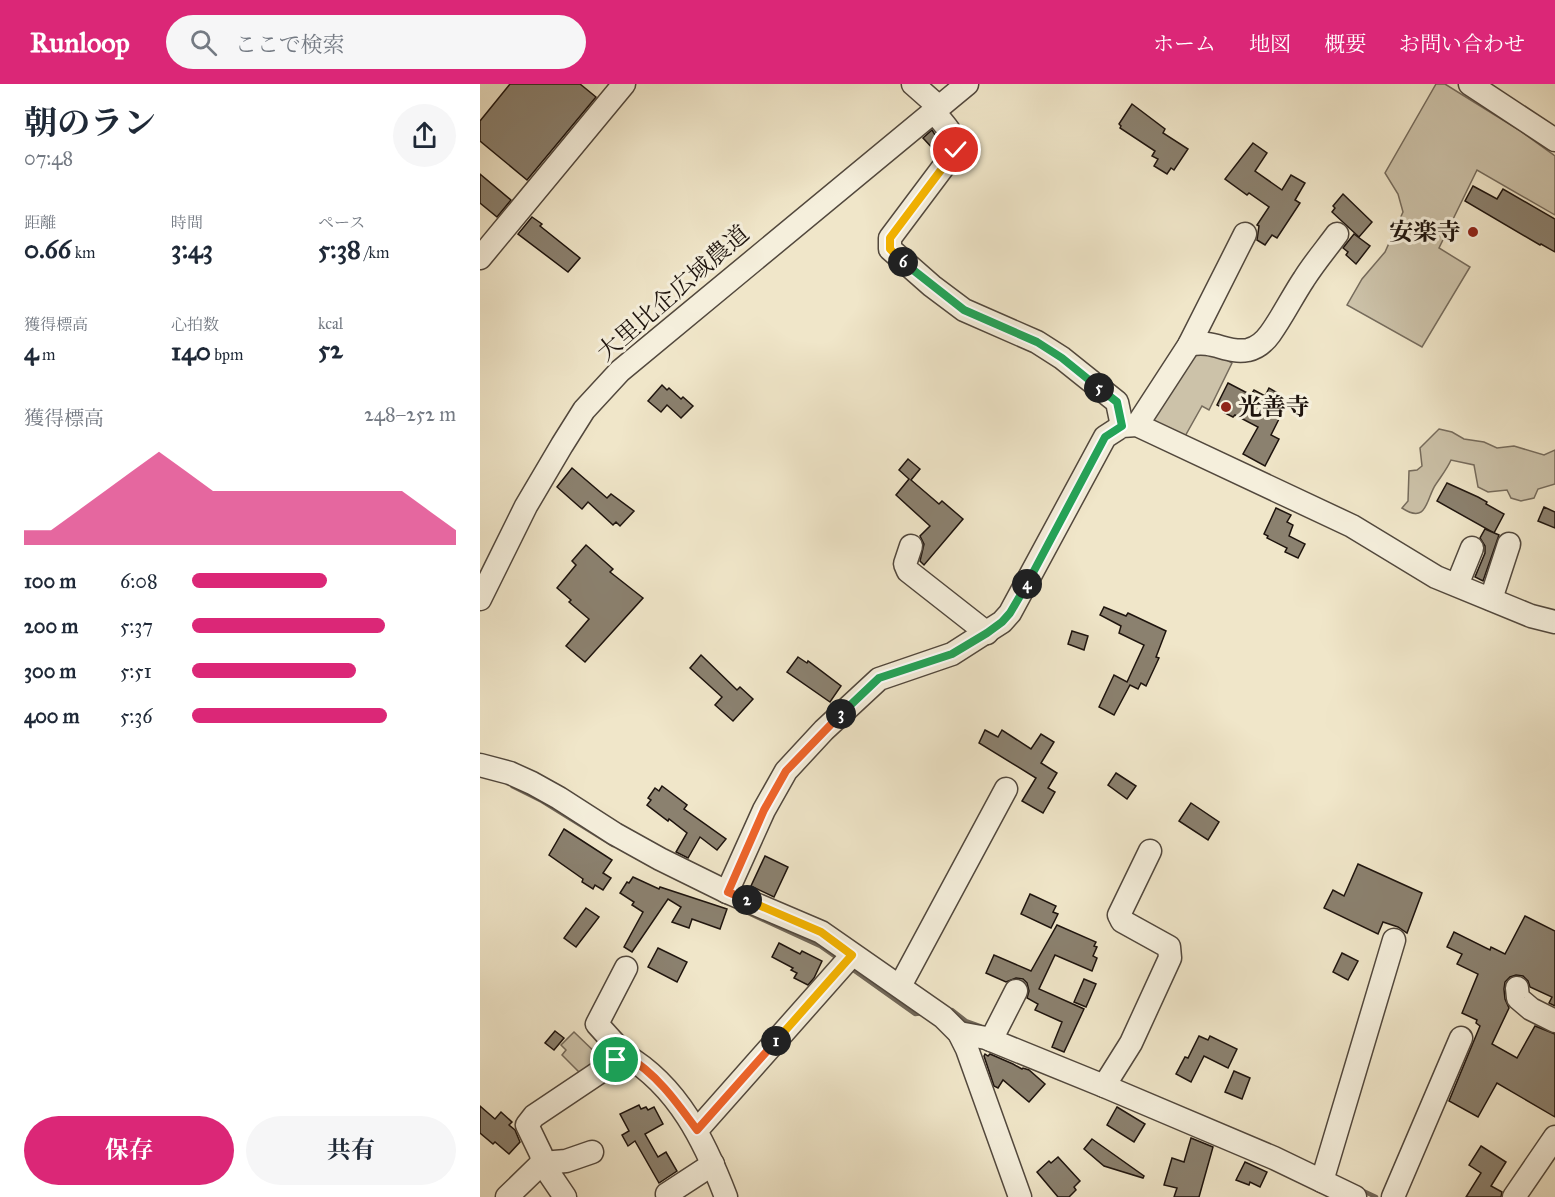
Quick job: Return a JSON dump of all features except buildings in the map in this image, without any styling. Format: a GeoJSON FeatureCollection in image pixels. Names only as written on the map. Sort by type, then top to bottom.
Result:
{"type":"FeatureCollection","features":[{"type":"Feature","properties":{"kind":"street"},"geometry":{"type":"LineString","coordinates":[[480,258],[624,84]]}},
{"type":"Feature","properties":{"kind":"street"},"geometry":{"type":"LineString","coordinates":[[913,84],[937,109],[953,136],[956,150],[890,238],[890,249],[932,286],[964,310],[1037,342],[1062,358],[1117,402],[1129,425],[1352,526],[1436,577],[1531,616],[1555,622]]}},
{"type":"Feature","properties":{"kind":"street","name":"大里比企広域農道"},"geometry":{"type":"LineString","coordinates":[[480,599],[526,506],[562,445],[584,410],[620,371],[967,84]]}},
{"type":"Feature","properties":{"kind":"street"},"geometry":{"type":"LineString","coordinates":[[1470,84],[1555,140]]}},
{"type":"Feature","properties":{"kind":"street"},"geometry":{"type":"LineString","coordinates":[[728,892],[764,810],[786,771],[824,730],[879,678],[952,654],[987,633],[1010,613],[1037,567],[1105,437],[1129,425],[1189,345],[1245,234]]}},
{"type":"Feature","properties":{"kind":"street"},"geometry":{"type":"LineString","coordinates":[[1189,345],[1200,342],[1212,343],[1242,351],[1260,344],[1269,335],[1305,277],[1337,234]]}},
{"type":"Feature","properties":{"kind":"street"},"geometry":{"type":"LineString","coordinates":[[1491,599],[1509,544]]}},
{"type":"Feature","properties":{"kind":"street"},"geometry":{"type":"LineString","coordinates":[[911,546],[906,564],[908,571],[987,633]]}},
{"type":"Feature","properties":{"kind":"street"},"geometry":{"type":"LineString","coordinates":[[1457,585],[1472,548]]}},
{"type":"Feature","properties":{"kind":"street"},"geometry":{"type":"LineString","coordinates":[[480,765],[510,773],[532,783],[660,859],[728,892],[821,932],[943,1017],[960,1034],[1020,1197]]}},
{"type":"Feature","properties":{"kind":"street"},"geometry":{"type":"LineString","coordinates":[[900,986],[1006,789]]}},
{"type":"Feature","properties":{"kind":"street"},"geometry":{"type":"LineString","coordinates":[[1104,1086],[1131,1042],[1170,958],[1168,947],[1122,921],[1119,915],[1150,851]]}},
{"type":"Feature","properties":{"kind":"street"},"geometry":{"type":"LineString","coordinates":[[1322,1181],[1394,940]]}},
{"type":"Feature","properties":{"kind":"street"},"geometry":{"type":"LineString","coordinates":[[697,1130],[852,955]]}},
{"type":"Feature","properties":{"kind":"street"},"geometry":{"type":"LineString","coordinates":[[626,968],[597,1024],[625,1055],[654,1077],[671,1095],[697,1130],[726,1197]]}},
{"type":"Feature","properties":{"kind":"street"},"geometry":{"type":"LineString","coordinates":[[1517,988],[1518,998],[1531,1009],[1555,1021]]}},
{"type":"Feature","properties":{"kind":"street"},"geometry":{"type":"LineString","coordinates":[[991,1040],[1016,991]]}},
{"type":"Feature","properties":{"kind":"street"},"geometry":{"type":"LineString","coordinates":[[960,1034],[991,1040],[1104,1086],[1274,1158],[1355,1197]]}},
{"type":"Feature","properties":{"kind":"street"},"geometry":{"type":"LineString","coordinates":[[1393,1197],[1461,1038]]}},
{"type":"Feature","properties":{"kind":"street"},"geometry":{"type":"LineString","coordinates":[[565,1197],[542,1163],[541,1154],[527,1125],[534,1116],[625,1055]]}},
{"type":"Feature","properties":{"kind":"street"},"geometry":{"type":"LineString","coordinates":[[1514,1197],[1555,1137]]}},
{"type":"Feature","properties":{"kind":"street"},"geometry":{"type":"LineString","coordinates":[[507,1197],[542,1163],[566,1161],[592,1152]]}},
{"type":"Feature","properties":{"kind":"street"},"geometry":{"type":"LineString","coordinates":[[667,1194],[713,1164]]}},
{"type":"Feature","properties":{"kind":"shaded area","name":"安楽寺"},"geometry":{"type":"Polygon","coordinates":[[[1436,84],[1445,84],[1519,130],[1555,156],[1555,215],[1477,170],[1439,248],[1470,267],[1422,347],[1347,305],[1362,279],[1385,252],[1403,212],[1398,194],[1385,173],[1436,84]]]}},
{"type":"Feature","properties":{"kind":"shaded area"},"geometry":{"type":"Polygon","coordinates":[[[1213,352],[1232,363],[1209,410],[1202,406],[1184,438],[1148,420],[1194,355],[1213,352]]]}},
{"type":"Feature","properties":{"kind":"shaded area"},"geometry":{"type":"Polygon","coordinates":[[[1439,429],[1497,448],[1514,446],[1544,455],[1555,450],[1555,484],[1538,489],[1534,498],[1521,501],[1511,498],[1507,490],[1488,492],[1478,487],[1474,465],[1451,460],[1422,512],[1411,512],[1402,508],[1408,501],[1409,471],[1417,470],[1422,466],[1420,448],[1439,429]]]}},
{"type":"Feature","properties":{"kind":"shaded area"},"geometry":{"type":"Polygon","coordinates":[[[574,1032],[603,1060],[581,1074],[562,1055],[566,1050],[561,1045],[574,1032]]]}},
{"type":"Feature","properties":{"kind":"waterway"},"geometry":{"type":"LineString","coordinates":[[512,786],[542,801],[613,845]]}},
{"type":"Feature","properties":{"kind":"waterway"},"geometry":{"type":"LineString","coordinates":[[744,911],[820,946],[840,960]]}},
{"type":"Feature","properties":{"kind":"waterway"},"geometry":{"type":"LineString","coordinates":[[849,967],[915,1014],[924,1013]]}},
{"type":"Feature","properties":{"kind":"waterway"},"geometry":{"type":"LineString","coordinates":[[948,1010],[980,1026]]}},
{"type":"Feature","properties":{"kind":"waterway"},"geometry":{"type":"LineString","coordinates":[[1359,1189],[1376,1197]]}},
{"type":"Feature","properties":{"kind":"place","name":"安楽寺"},"geometry":{"type":"Point","coordinates":[1473,232]}},
{"type":"Feature","properties":{"kind":"place","name":"光善寺"},"geometry":{"type":"Point","coordinates":[1226,407]}},
{"type":"Feature","properties":{"kind":"route"},"geometry":{"type":"LineString","coordinates":[[616,1060],[625,1055],[636,1061],[671,1095],[697,1130],[852,955],[821,932],[728,892],[764,810],[786,771],[824,730],[879,678],[952,654],[1002,622],[1010,613],[1037,567],[1105,437],[1122,426],[1117,402],[1062,358],[1037,342],[964,310],[932,286],[890,249],[890,238],[956,150]]}}]}
